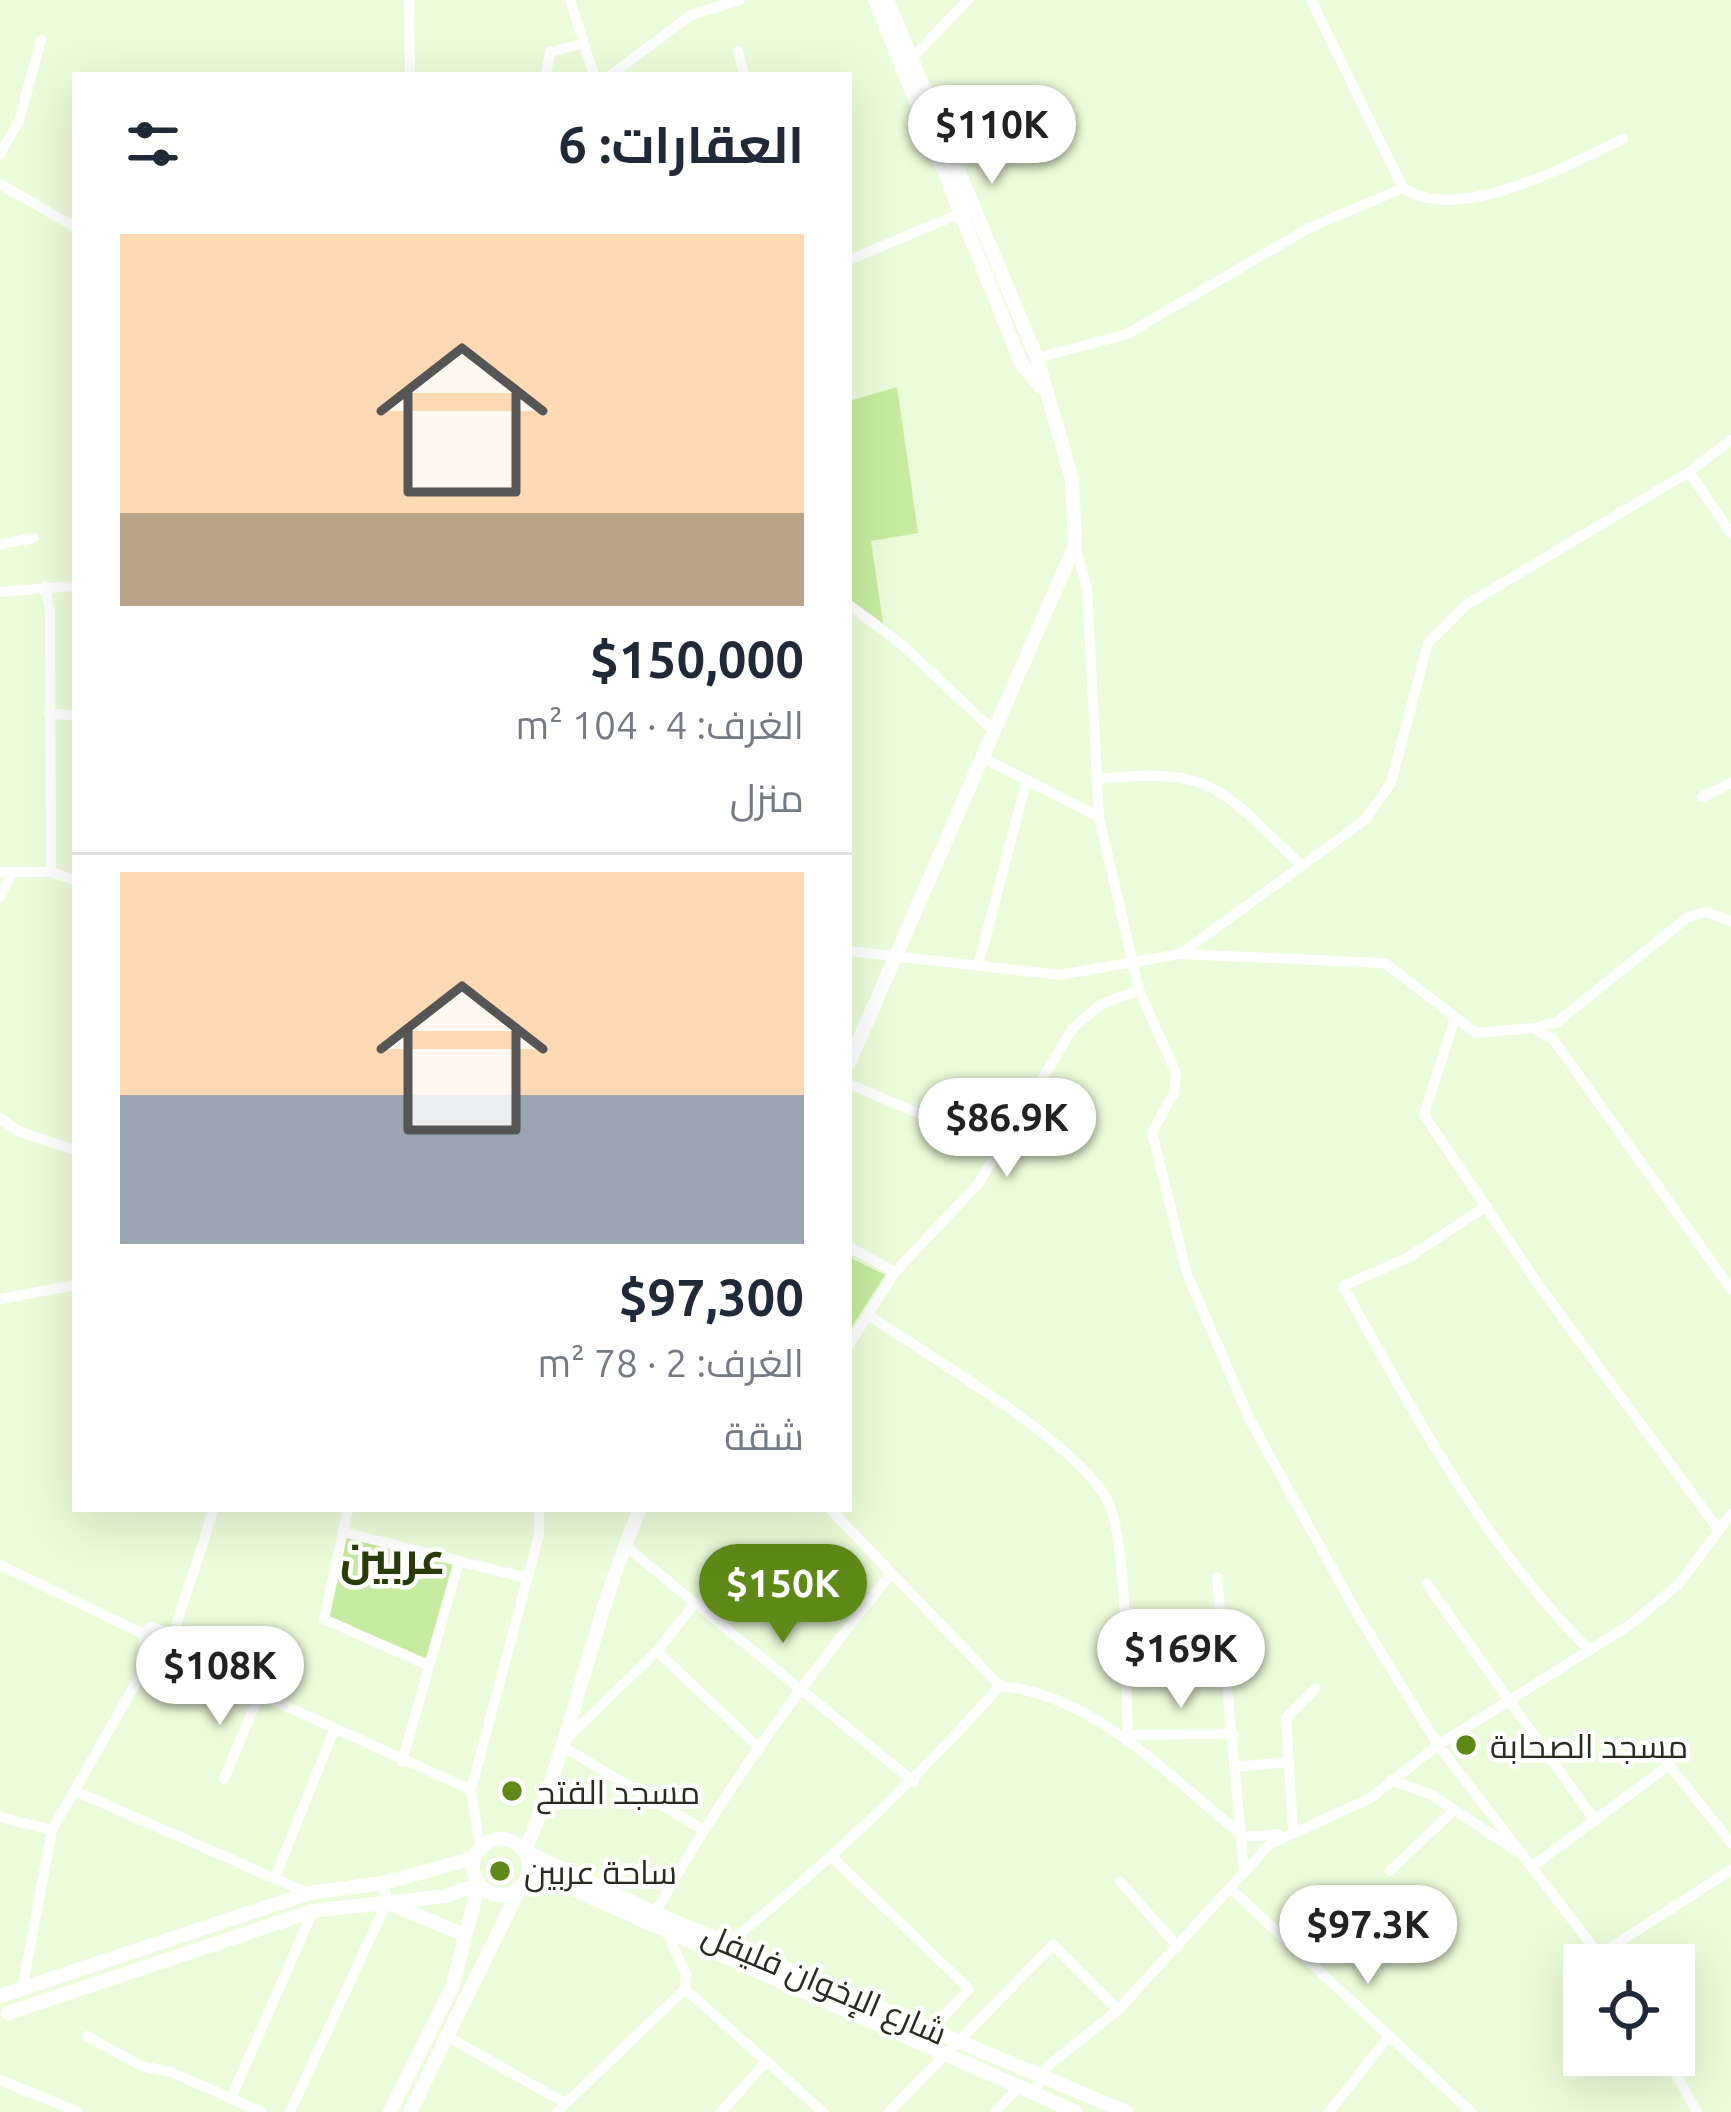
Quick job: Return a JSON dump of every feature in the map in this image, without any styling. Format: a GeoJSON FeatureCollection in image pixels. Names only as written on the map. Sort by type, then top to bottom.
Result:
{"type":"FeatureCollection","features":[{"type":"Feature","properties":{"kind":"main road"},"geometry":{"type":"LineString","coordinates":[[852,1056],[1075,545],[1072,478],[1037,358],[875,0]]}},
{"type":"Feature","properties":{"kind":"main road"},"geometry":{"type":"LineString","coordinates":[[886,0],[961,213],[1022,363],[1043,390]]}},
{"type":"Feature","properties":{"kind":"main road"},"geometry":{"type":"LineString","coordinates":[[410,2112],[524,1881],[525,1852],[549,1794],[560,1744],[639,1512]]}},
{"type":"Feature","properties":{"kind":"main road"},"geometry":{"type":"LineString","coordinates":[[524,1881],[502,1894],[479,1884],[446,1896],[313,1911],[4,2020],[0,1996],[309,1893],[383,1883],[477,1853],[499,1839],[525,1852]]}},
{"type":"Feature","properties":{"kind":"main road","name":"شارع الإخوان فليفل"},"geometry":{"type":"LineString","coordinates":[[525,1852],[1126,2112]]}},
{"type":"Feature","properties":{"kind":"main road"},"geometry":{"type":"LineString","coordinates":[[390,2112],[452,1988],[462,1934],[479,1884],[477,1853]]}},
{"type":"Feature","properties":{"kind":"main road","name":"شارع الإخوان فليفل"},"geometry":{"type":"LineString","coordinates":[[524,1881],[561,1884],[1076,2112]]}},
{"type":"Feature","properties":{"kind":"main road"},"geometry":{"type":"LineString","coordinates":[[387,1902],[462,1934]]}},
{"type":"Feature","properties":{"kind":"street"},"geometry":{"type":"LineString","coordinates":[[409,0],[410,72]]}},
{"type":"Feature","properties":{"kind":"street"},"geometry":{"type":"LineString","coordinates":[[570,0],[593,72]]}},
{"type":"Feature","properties":{"kind":"street"},"geometry":{"type":"LineString","coordinates":[[615,72],[691,15],[740,0]]}},
{"type":"Feature","properties":{"kind":"street"},"geometry":{"type":"LineString","coordinates":[[907,63],[968,0]]}},
{"type":"Feature","properties":{"kind":"street"},"geometry":{"type":"LineString","coordinates":[[1310,0],[1403,188],[1421,200],[1470,197],[1551,174],[1623,139]]}},
{"type":"Feature","properties":{"kind":"street"},"geometry":{"type":"LineString","coordinates":[[0,154],[19,122],[40,40]]}},
{"type":"Feature","properties":{"kind":"street"},"geometry":{"type":"LineString","coordinates":[[547,72],[550,52],[581,44]]}},
{"type":"Feature","properties":{"kind":"street"},"geometry":{"type":"LineString","coordinates":[[738,51],[743,72]]}},
{"type":"Feature","properties":{"kind":"street"},"geometry":{"type":"LineString","coordinates":[[0,184],[72,225]]}},
{"type":"Feature","properties":{"kind":"street"},"geometry":{"type":"LineString","coordinates":[[1037,358],[1127,334],[1309,228],[1403,188]]}},
{"type":"Feature","properties":{"kind":"street"},"geometry":{"type":"LineString","coordinates":[[852,259],[961,213]]}},
{"type":"Feature","properties":{"kind":"street"},"geometry":{"type":"LineString","coordinates":[[1180,954],[1365,820],[1391,783],[1428,643],[1466,605],[1689,472],[1731,440]]}},
{"type":"Feature","properties":{"kind":"street"},"geometry":{"type":"LineString","coordinates":[[1689,472],[1731,533]]}},
{"type":"Feature","properties":{"kind":"street"},"geometry":{"type":"LineString","coordinates":[[0,544],[34,538]]}},
{"type":"Feature","properties":{"kind":"street"},"geometry":{"type":"LineString","coordinates":[[1075,545],[1087,588],[1099,818],[1139,990],[1176,1073],[1174,1093],[1152,1132],[1187,1274],[1250,1420],[1358,1615],[1438,1745],[1591,1944]]}},
{"type":"Feature","properties":{"kind":"street"},"geometry":{"type":"LineString","coordinates":[[45,586],[50,611],[51,872]]}},
{"type":"Feature","properties":{"kind":"street"},"geometry":{"type":"LineString","coordinates":[[0,592],[72,586]]}},
{"type":"Feature","properties":{"kind":"street"},"geometry":{"type":"LineString","coordinates":[[852,607],[900,643],[994,731]]}},
{"type":"Feature","properties":{"kind":"street"},"geometry":{"type":"LineString","coordinates":[[49,714],[72,715]]}},
{"type":"Feature","properties":{"kind":"street"},"geometry":{"type":"LineString","coordinates":[[983,758],[1099,818]]}},
{"type":"Feature","properties":{"kind":"street"},"geometry":{"type":"LineString","coordinates":[[1097,779],[1169,772],[1219,788],[1301,865]]}},
{"type":"Feature","properties":{"kind":"street"},"geometry":{"type":"LineString","coordinates":[[978,966],[1026,783]]}},
{"type":"Feature","properties":{"kind":"street"},"geometry":{"type":"LineString","coordinates":[[1702,797],[1731,783]]}},
{"type":"Feature","properties":{"kind":"street"},"geometry":{"type":"LineString","coordinates":[[0,897],[6,872],[51,872],[72,879]]}},
{"type":"Feature","properties":{"kind":"street"},"geometry":{"type":"LineString","coordinates":[[852,951],[1059,975],[1180,954],[1385,963],[1476,1033],[1557,1022],[1688,917],[1706,911],[1731,921]]}},
{"type":"Feature","properties":{"kind":"street"},"geometry":{"type":"LineString","coordinates":[[852,1340],[895,1272],[977,1184],[1073,1028],[1100,1005],[1139,990]]}},
{"type":"Feature","properties":{"kind":"street"},"geometry":{"type":"LineString","coordinates":[[1455,1018],[1424,1115],[1718,1529]]}},
{"type":"Feature","properties":{"kind":"street"},"geometry":{"type":"LineString","coordinates":[[1533,1028],[1553,1039],[1703,1257],[1731,1289]]}},
{"type":"Feature","properties":{"kind":"street"},"geometry":{"type":"LineString","coordinates":[[852,1085],[1000,1148]]}},
{"type":"Feature","properties":{"kind":"street"},"geometry":{"type":"LineString","coordinates":[[0,1118],[18,1131],[72,1149]]}},
{"type":"Feature","properties":{"kind":"street"},"geometry":{"type":"LineString","coordinates":[[1486,1206],[1407,1258],[1343,1286],[1448,1475],[1557,1618],[1589,1650]]}},
{"type":"Feature","properties":{"kind":"street"},"geometry":{"type":"LineString","coordinates":[[852,1249],[895,1272]]}},
{"type":"Feature","properties":{"kind":"street"},"geometry":{"type":"LineString","coordinates":[[0,1299],[72,1286]]}},
{"type":"Feature","properties":{"kind":"street"},"geometry":{"type":"LineString","coordinates":[[868,1315],[1079,1464],[1108,1502],[1120,1568],[1128,1738]]}},
{"type":"Feature","properties":{"kind":"street"},"geometry":{"type":"LineString","coordinates":[[143,1634],[144,1649],[152,1655],[167,1653],[188,1602],[212,1512]]}},
{"type":"Feature","properties":{"kind":"street"},"geometry":{"type":"LineString","coordinates":[[347,1512],[324,1619],[428,1666]]}},
{"type":"Feature","properties":{"kind":"street"},"geometry":{"type":"LineString","coordinates":[[477,1853],[471,1790],[539,1535],[539,1512]]}},
{"type":"Feature","properties":{"kind":"street"},"geometry":{"type":"LineString","coordinates":[[833,1512],[1000,1686],[1038,1689],[1128,1738],[1240,1833],[1254,1838],[1293,1832]]}},
{"type":"Feature","properties":{"kind":"street"},"geometry":{"type":"LineString","coordinates":[[995,2112],[1118,2009],[1270,1844],[1369,1799],[1438,1745],[1657,1605],[1701,1557],[1731,1514]]}},
{"type":"Feature","properties":{"kind":"street"},"geometry":{"type":"LineString","coordinates":[[343,1532],[527,1577]]}},
{"type":"Feature","properties":{"kind":"street"},"geometry":{"type":"LineString","coordinates":[[624,1545],[914,1782]]}},
{"type":"Feature","properties":{"kind":"street"},"geometry":{"type":"LineString","coordinates":[[402,1762],[459,1561]]}},
{"type":"Feature","properties":{"kind":"street"},"geometry":{"type":"LineString","coordinates":[[0,1565],[143,1634]]}},
{"type":"Feature","properties":{"kind":"street"},"geometry":{"type":"LineString","coordinates":[[655,1912],[702,1829],[797,1689],[891,1574]]}},
{"type":"Feature","properties":{"kind":"street"},"geometry":{"type":"LineString","coordinates":[[1216,1577],[1244,1871]]}},
{"type":"Feature","properties":{"kind":"street"},"geometry":{"type":"LineString","coordinates":[[1426,1583],[1507,1704],[1595,1821]]}},
{"type":"Feature","properties":{"kind":"street"},"geometry":{"type":"LineString","coordinates":[[695,1603],[658,1652],[560,1744],[702,1829]]}},
{"type":"Feature","properties":{"kind":"street"},"geometry":{"type":"LineString","coordinates":[[143,1634],[156,1625],[194,1664],[471,1790]]}},
{"type":"Feature","properties":{"kind":"street"},"geometry":{"type":"LineString","coordinates":[[658,1652],[758,1747]]}},
{"type":"Feature","properties":{"kind":"street"},"geometry":{"type":"LineString","coordinates":[[22,1990],[52,1830],[152,1655]]}},
{"type":"Feature","properties":{"kind":"street"},"geometry":{"type":"LineString","coordinates":[[728,1943],[834,1859],[914,1782],[1000,1686]]}},
{"type":"Feature","properties":{"kind":"street"},"geometry":{"type":"LineString","coordinates":[[1293,1832],[1286,1718],[1315,1689]]}},
{"type":"Feature","properties":{"kind":"street"},"geometry":{"type":"LineString","coordinates":[[224,1779],[259,1695]]}},
{"type":"Feature","properties":{"kind":"street"},"geometry":{"type":"LineString","coordinates":[[274,1878],[334,1730]]}},
{"type":"Feature","properties":{"kind":"street"},"geometry":{"type":"LineString","coordinates":[[1128,1738],[1234,1735]]}},
{"type":"Feature","properties":{"kind":"street"},"geometry":{"type":"LineString","coordinates":[[1235,1767],[1289,1762]]}},
{"type":"Feature","properties":{"kind":"street"},"geometry":{"type":"LineString","coordinates":[[1531,1863],[1670,1766],[1731,1843]]}},
{"type":"Feature","properties":{"kind":"street"},"geometry":{"type":"LineString","coordinates":[[1391,1780],[1455,1809],[1531,1863]]}},
{"type":"Feature","properties":{"kind":"street"},"geometry":{"type":"LineString","coordinates":[[75,1791],[309,1893]]}},
{"type":"Feature","properties":{"kind":"street"},"geometry":{"type":"LineString","coordinates":[[1390,1871],[1455,1809]]}},
{"type":"Feature","properties":{"kind":"street"},"geometry":{"type":"LineString","coordinates":[[0,1817],[52,1830]]}},
{"type":"Feature","properties":{"kind":"street"},"geometry":{"type":"LineString","coordinates":[[834,1859],[969,1989],[933,2028]]}},
{"type":"Feature","properties":{"kind":"street"},"geometry":{"type":"LineString","coordinates":[[1626,1944],[1731,1870]]}},
{"type":"Feature","properties":{"kind":"street"},"geometry":{"type":"LineString","coordinates":[[1120,1880],[1178,1947]]}},
{"type":"Feature","properties":{"kind":"street"},"geometry":{"type":"LineString","coordinates":[[290,2112],[387,1902],[383,1883]]}},
{"type":"Feature","properties":{"kind":"street"},"geometry":{"type":"LineString","coordinates":[[1230,1888],[1466,2110]]}},
{"type":"Feature","properties":{"kind":"street"},"geometry":{"type":"LineString","coordinates":[[234,2104],[313,1911]]}},
{"type":"Feature","properties":{"kind":"street"},"geometry":{"type":"LineString","coordinates":[[450,2038],[561,2108],[685,1989],[686,1974],[668,1935]]}},
{"type":"Feature","properties":{"kind":"street"},"geometry":{"type":"LineString","coordinates":[[889,2112],[1053,1945],[1118,2009]]}},
{"type":"Feature","properties":{"kind":"street"},"geometry":{"type":"LineString","coordinates":[[685,1989],[824,2112]]}},
{"type":"Feature","properties":{"kind":"street"},"geometry":{"type":"LineString","coordinates":[[87,2036],[142,2066],[171,2072],[234,2104],[262,2112]]}},
{"type":"Feature","properties":{"kind":"street"},"geometry":{"type":"LineString","coordinates":[[1329,2112],[1389,2036]]}},
{"type":"Feature","properties":{"kind":"street"},"geometry":{"type":"LineString","coordinates":[[721,2112],[767,2061]]}},
{"type":"Feature","properties":{"kind":"street"},"geometry":{"type":"LineString","coordinates":[[1677,2076],[1697,2112]]}},
{"type":"Feature","properties":{"kind":"street"},"geometry":{"type":"LineString","coordinates":[[0,2080],[78,2112]]}},
{"type":"Feature","properties":{"kind":"green space"},"geometry":{"type":"Polygon","coordinates":[[[897,387],[918,533],[871,541],[883,623],[852,601],[852,400],[897,387]]]}},
{"type":"Feature","properties":{"kind":"green space"},"geometry":{"type":"Polygon","coordinates":[[[852,1258],[885,1275],[852,1326],[852,1258]]]}},
{"type":"Feature","properties":{"kind":"green space"},"geometry":{"type":"Polygon","coordinates":[[[346,1537],[453,1564],[426,1658],[328,1617],[346,1537]]]}},
{"type":"Feature","properties":{"kind":"place","name":"مسجد الصحابة"},"geometry":{"type":"Point","coordinates":[1466,1745]}},
{"type":"Feature","properties":{"kind":"place","name":"مسجد الفتح"},"geometry":{"type":"Point","coordinates":[512,1791]}},
{"type":"Feature","properties":{"kind":"place","name":"ساحة عربين"},"geometry":{"type":"Point","coordinates":[500,1871]}},
{"type":"Feature","properties":{"kind":"district","name":"عربين"},"geometry":{"type":"Point","coordinates":[393,1557]}}]}
